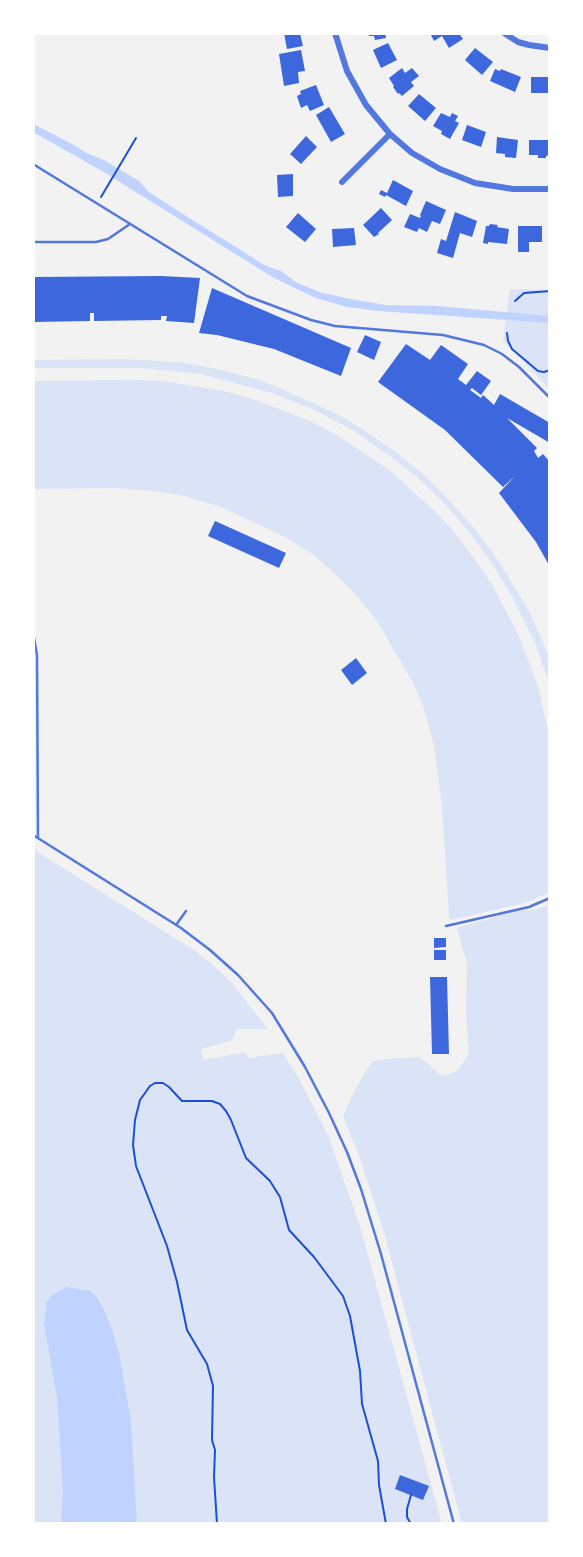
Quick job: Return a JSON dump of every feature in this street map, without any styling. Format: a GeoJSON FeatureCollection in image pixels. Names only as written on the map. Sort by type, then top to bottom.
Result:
{"type":"FeatureCollection","features":[{"type":"Feature","properties":{"kind":"street"},"geometry":{"type":"LineString","coordinates":[[335,33],[343,61],[369,110],[403,146],[427,163],[457,177],[499,188],[550,189]]}},
{"type":"Feature","properties":{"kind":"street"},"geometry":{"type":"LineString","coordinates":[[504,33],[518,42],[550,48]]}},
{"type":"Feature","properties":{"kind":"street"},"geometry":{"type":"LineString","coordinates":[[342,182],[390,134]]}},
{"type":"Feature","properties":{"kind":"lane"},"geometry":{"type":"LineString","coordinates":[[33,164],[247,296],[335,326],[443,335],[484,345],[519,367],[550,398]]}},
{"type":"Feature","properties":{"kind":"lane"},"geometry":{"type":"LineString","coordinates":[[33,242],[96,242],[107,239],[130,223]]}},
{"type":"Feature","properties":{"kind":"lane"},"geometry":{"type":"LineString","coordinates":[[33,632],[37,649],[38,838]]}},
{"type":"Feature","properties":{"kind":"lane"},"geometry":{"type":"LineString","coordinates":[[33,835],[176,925],[210,950],[238,975],[272,1013],[334,1123],[361,1189],[454,1524]]}},
{"type":"Feature","properties":{"kind":"lane"},"geometry":{"type":"LineString","coordinates":[[446,926],[529,907],[550,898]]}},
{"type":"Feature","properties":{"kind":"lane"},"geometry":{"type":"LineString","coordinates":[[176,925],[186,911]]}},
{"type":"Feature","properties":{"kind":"path"},"geometry":{"type":"LineString","coordinates":[[104,192],[136,138]]}},
{"type":"Feature","properties":{"kind":"path"},"geometry":{"type":"LineString","coordinates":[[515,301],[524,293],[550,291]]}},
{"type":"Feature","properties":{"kind":"path"},"geometry":{"type":"LineString","coordinates":[[508,333],[512,349],[538,371],[550,370]]}},
{"type":"Feature","properties":{"kind":"path"},"geometry":{"type":"LineString","coordinates":[[217,1524],[215,1450],[212,1440],[214,1386],[207,1364],[187,1330],[167,1246],[136,1167],[133,1145],[135,1121],[140,1100],[155,1083],[163,1083],[182,1101],[212,1101],[220,1104],[232,1120],[246,1158],[270,1181],[280,1197],[289,1230],[314,1257],[343,1296],[350,1316],[360,1371],[362,1404],[378,1461],[386,1524]]}},
{"type":"Feature","properties":{"kind":"path"},"geometry":{"type":"LineString","coordinates":[[411,1495],[407,1509],[411,1524]]}},
{"type":"Feature","properties":{"kind":"shaded area"},"geometry":{"type":"Polygon","coordinates":[[[510,289],[550,290],[550,390],[503,340],[510,289]]]}},
{"type":"Feature","properties":{"kind":"shaded area"},"geometry":{"type":"Polygon","coordinates":[[[122,359],[179,362],[256,379],[335,413],[393,450],[422,473],[448,499],[498,560],[529,611],[542,640],[550,660],[550,686],[535,643],[511,595],[470,533],[418,478],[351,429],[272,393],[200,374],[141,368],[33,368],[33,360],[122,359]]]}},
{"type":"Feature","properties":{"kind":"shaded area"},"geometry":{"type":"Polygon","coordinates":[[[33,381],[164,381],[224,391],[310,421],[337,435],[388,469],[454,532],[493,586],[518,634],[538,686],[550,740],[550,892],[525,903],[451,920],[449,918],[442,806],[434,746],[423,705],[377,621],[357,596],[312,554],[285,537],[221,507],[184,496],[114,488],[33,489],[33,381]]]}},
{"type":"Feature","properties":{"kind":"shaded area"},"geometry":{"type":"Polygon","coordinates":[[[33,849],[194,950],[231,982],[268,1029],[237,1029],[231,1041],[201,1049],[203,1060],[246,1052],[248,1058],[283,1053],[298,1077],[328,1135],[360,1226],[442,1524],[33,1524],[33,849]]]}},
{"type":"Feature","properties":{"kind":"shaded area"},"geometry":{"type":"Polygon","coordinates":[[[550,904],[550,1524],[462,1524],[383,1229],[343,1117],[373,1061],[420,1057],[442,1076],[457,1071],[469,1054],[467,964],[457,928],[550,904]]]}},
{"type":"Feature","properties":{"kind":"water"},"geometry":{"type":"Polygon","coordinates":[[[33,124],[104,160],[139,181],[149,192],[266,266],[281,271],[296,282],[319,292],[386,305],[437,306],[550,316],[550,323],[379,311],[347,307],[316,298],[274,278],[102,171],[33,132],[33,124]]]}},
{"type":"Feature","properties":{"kind":"water"},"geometry":{"type":"Polygon","coordinates":[[[66,1287],[90,1291],[96,1296],[112,1329],[131,1422],[137,1524],[61,1524],[63,1493],[57,1397],[44,1324],[47,1302],[51,1296],[66,1287]]]}},
{"type":"Feature","properties":{"kind":"building"},"geometry":{"type":"Polygon","coordinates":[[[284,33],[300,33],[303,46],[287,49],[284,33]]]}},
{"type":"Feature","properties":{"kind":"building"},"geometry":{"type":"Polygon","coordinates":[[[368,33],[385,33],[386,38],[375,40],[374,36],[369,36],[368,33]]]}},
{"type":"Feature","properties":{"kind":"building"},"geometry":{"type":"Polygon","coordinates":[[[430,33],[459,33],[463,39],[449,48],[442,36],[434,41],[430,33]]]}},
{"type":"Feature","properties":{"kind":"building"},"geometry":{"type":"Polygon","coordinates":[[[388,43],[397,60],[381,68],[373,50],[388,43]]]}},
{"type":"Feature","properties":{"kind":"building"},"geometry":{"type":"Polygon","coordinates":[[[475,48],[493,62],[482,75],[465,60],[475,48]]]}},
{"type":"Feature","properties":{"kind":"building"},"geometry":{"type":"Polygon","coordinates":[[[301,50],[305,71],[298,72],[299,83],[284,86],[279,54],[301,50]]]}},
{"type":"Feature","properties":{"kind":"building"},"geometry":{"type":"Polygon","coordinates":[[[402,68],[405,73],[412,68],[419,76],[411,82],[414,86],[402,96],[389,78],[402,68]]]}},
{"type":"Feature","properties":{"kind":"building"},"geometry":{"type":"Polygon","coordinates":[[[495,69],[521,77],[515,92],[490,81],[495,69]]]}},
{"type":"Feature","properties":{"kind":"building"},"geometry":{"type":"Polygon","coordinates":[[[531,77],[550,77],[550,93],[531,93],[531,77]]]}},
{"type":"Feature","properties":{"kind":"building"},"geometry":{"type":"Polygon","coordinates":[[[316,85],[324,105],[310,111],[307,105],[301,108],[297,96],[301,94],[300,91],[316,85]]]}},
{"type":"Feature","properties":{"kind":"building"},"geometry":{"type":"Polygon","coordinates":[[[419,94],[436,108],[425,121],[408,106],[419,94]]]}},
{"type":"Feature","properties":{"kind":"building"},"geometry":{"type":"Polygon","coordinates":[[[329,107],[345,134],[331,142],[316,115],[329,107]]]}},
{"type":"Feature","properties":{"kind":"building"},"geometry":{"type":"Polygon","coordinates":[[[441,113],[450,117],[452,113],[458,116],[455,121],[459,123],[450,139],[433,126],[441,113]]]}},
{"type":"Feature","properties":{"kind":"building"},"geometry":{"type":"Polygon","coordinates":[[[467,125],[486,132],[481,147],[462,140],[467,125]]]}},
{"type":"Feature","properties":{"kind":"building"},"geometry":{"type":"Polygon","coordinates":[[[306,136],[317,147],[301,164],[290,154],[306,136]]]}},
{"type":"Feature","properties":{"kind":"building"},"geometry":{"type":"Polygon","coordinates":[[[497,137],[518,140],[516,158],[496,153],[497,137]]]}},
{"type":"Feature","properties":{"kind":"building"},"geometry":{"type":"Polygon","coordinates":[[[529,140],[548,140],[549,155],[546,158],[538,158],[538,155],[529,155],[529,140]]]}},
{"type":"Feature","properties":{"kind":"building"},"geometry":{"type":"Polygon","coordinates":[[[293,174],[293,196],[278,197],[277,175],[293,174]]]}},
{"type":"Feature","properties":{"kind":"building"},"geometry":{"type":"Polygon","coordinates":[[[393,180],[413,191],[406,206],[379,194],[381,190],[387,193],[393,180]]]}},
{"type":"Feature","properties":{"kind":"building"},"geometry":{"type":"Polygon","coordinates":[[[426,201],[446,210],[440,224],[432,221],[427,232],[419,228],[417,232],[404,227],[410,214],[420,218],[426,201]]]}},
{"type":"Feature","properties":{"kind":"building"},"geometry":{"type":"Polygon","coordinates":[[[381,208],[392,220],[374,237],[363,225],[381,208]]]}},
{"type":"Feature","properties":{"kind":"building"},"geometry":{"type":"Polygon","coordinates":[[[455,212],[477,221],[472,237],[460,233],[453,258],[437,253],[441,239],[446,241],[455,212]]]}},
{"type":"Feature","properties":{"kind":"building"},"geometry":{"type":"Polygon","coordinates":[[[298,213],[316,229],[305,242],[286,227],[298,213]]]}},
{"type":"Feature","properties":{"kind":"building"},"geometry":{"type":"Polygon","coordinates":[[[490,224],[509,229],[507,244],[483,243],[486,226],[490,224]]]}},
{"type":"Feature","properties":{"kind":"building"},"geometry":{"type":"Polygon","coordinates":[[[518,226],[542,226],[542,242],[529,242],[529,252],[518,252],[518,226]]]}},
{"type":"Feature","properties":{"kind":"building"},"geometry":{"type":"Polygon","coordinates":[[[354,228],[356,245],[333,247],[332,229],[354,228]]]}},
{"type":"Feature","properties":{"kind":"building"},"geometry":{"type":"Polygon","coordinates":[[[33,277],[200,278],[194,323],[166,321],[167,316],[161,316],[161,320],[94,321],[94,313],[90,313],[90,321],[33,322],[33,277]]]}},
{"type":"Feature","properties":{"kind":"building"},"geometry":{"type":"Polygon","coordinates":[[[212,288],[351,348],[341,376],[274,349],[199,333],[212,288]]]}},
{"type":"Feature","properties":{"kind":"building"},"geometry":{"type":"Polygon","coordinates":[[[365,335],[381,342],[374,360],[357,352],[365,335]]]}},
{"type":"Feature","properties":{"kind":"building"},"geometry":{"type":"Polygon","coordinates":[[[406,344],[430,360],[441,345],[468,364],[458,379],[466,385],[477,371],[491,381],[481,395],[472,388],[470,390],[481,398],[483,395],[494,405],[500,394],[550,423],[550,443],[507,418],[537,448],[534,451],[538,458],[543,454],[550,462],[550,567],[536,542],[499,493],[515,476],[503,487],[445,430],[378,382],[406,344]]]}},
{"type":"Feature","properties":{"kind":"building"},"geometry":{"type":"Polygon","coordinates":[[[215,521],[286,553],[279,568],[208,536],[215,521]]]}},
{"type":"Feature","properties":{"kind":"building"},"geometry":{"type":"Polygon","coordinates":[[[356,658],[367,673],[352,685],[341,670],[356,658]]]}},
{"type":"Feature","properties":{"kind":"building"},"geometry":{"type":"Polygon","coordinates":[[[434,938],[446,938],[446,947],[434,948],[434,938]]]}},
{"type":"Feature","properties":{"kind":"building"},"geometry":{"type":"Polygon","coordinates":[[[434,950],[446,950],[446,960],[434,960],[434,950]]]}},
{"type":"Feature","properties":{"kind":"building"},"geometry":{"type":"Polygon","coordinates":[[[430,977],[447,977],[449,1054],[432,1054],[430,977]]]}},
{"type":"Feature","properties":{"kind":"building"},"geometry":{"type":"Polygon","coordinates":[[[400,1475],[429,1486],[423,1500],[395,1489],[400,1475]]]}}]}
